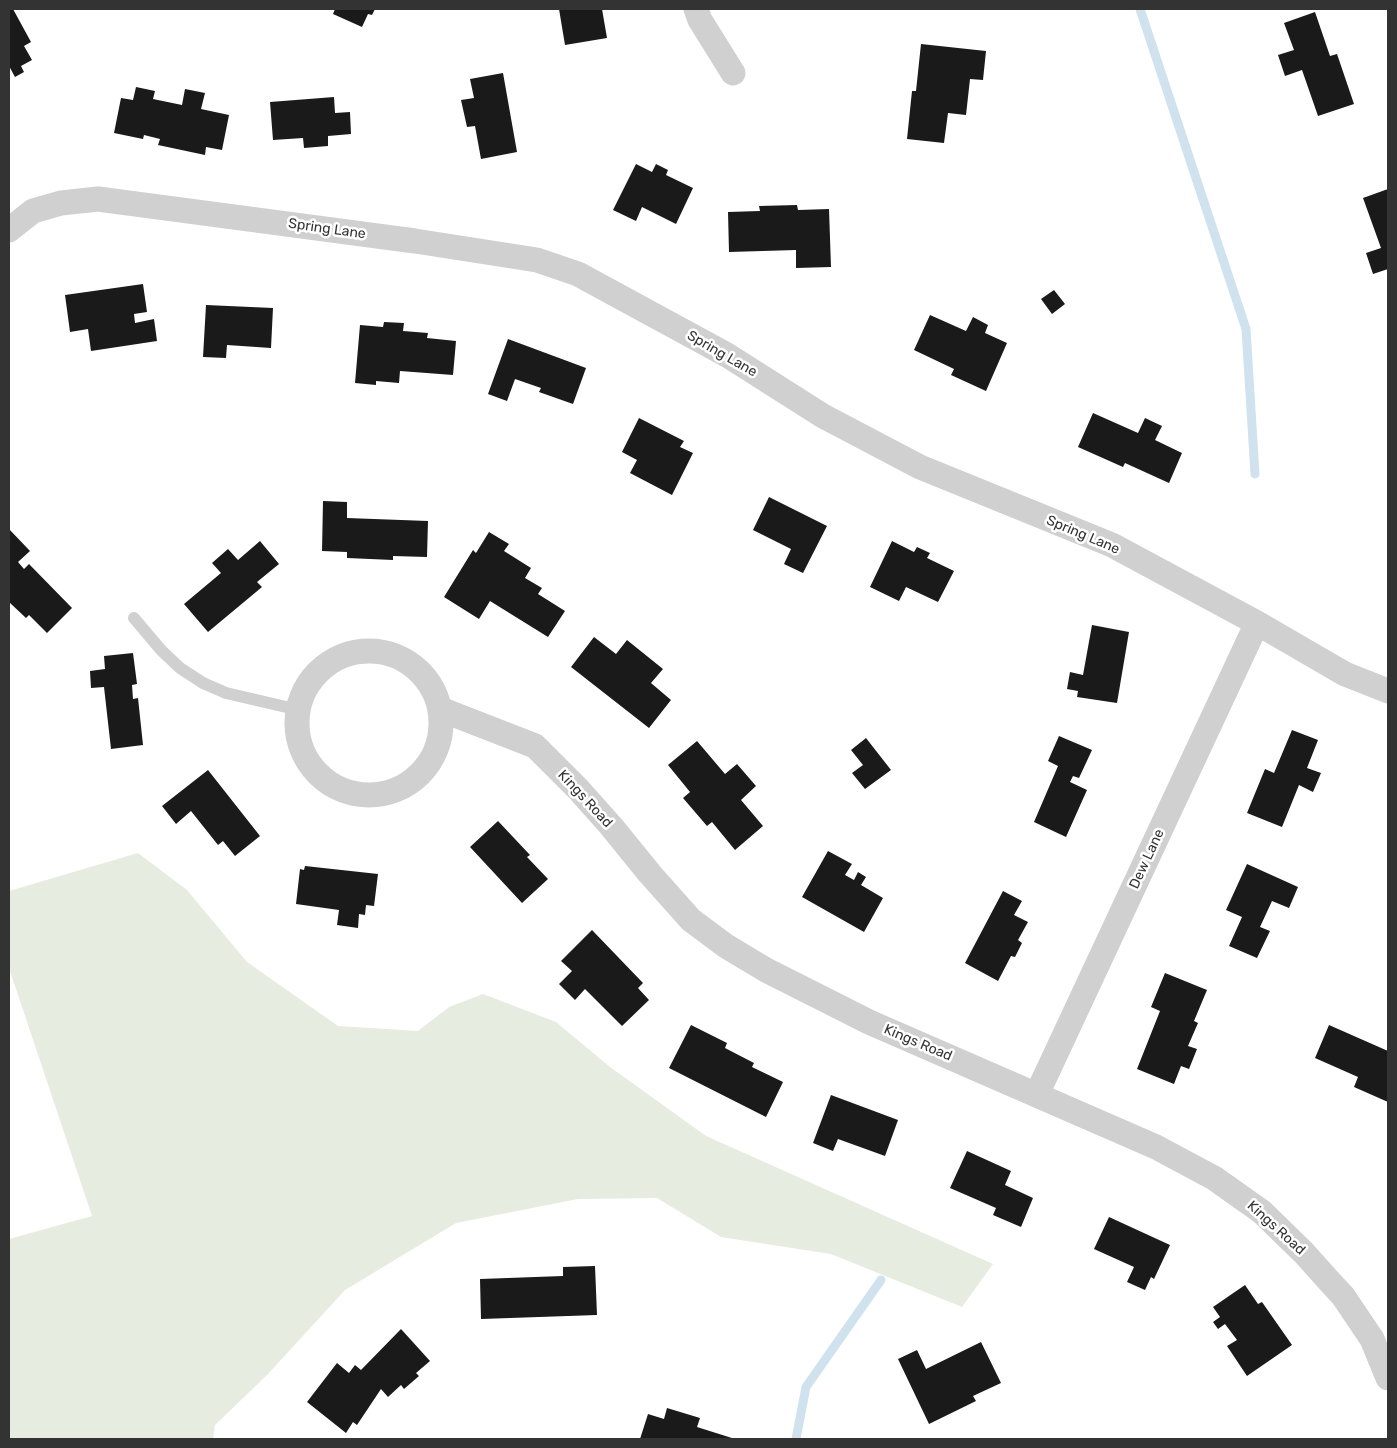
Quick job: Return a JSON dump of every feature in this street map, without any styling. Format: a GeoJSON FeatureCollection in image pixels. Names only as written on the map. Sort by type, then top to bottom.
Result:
{"type":"FeatureCollection","features":[{"type":"Feature","properties":{"kind":"street"},"geometry":{"type":"LineString","coordinates":[[696,9],[700,20],[733,73]]}},
{"type":"Feature","properties":{"kind":"street","name":"Spring Lane"},"geometry":{"type":"LineString","coordinates":[[9,230],[33,211],[61,203],[98,199],[415,241],[537,260],[578,274],[727,355],[823,416],[920,467],[1112,545],[1257,623],[1345,674],[1388,691]]}},
{"type":"Feature","properties":{"kind":"street","name":"Dew Lane"},"geometry":{"type":"LineString","coordinates":[[1037,1094],[1257,623]]}},
{"type":"Feature","properties":{"kind":"street"},"geometry":{"type":"LineString","coordinates":[[369,650],[394,654],[415,667],[432,686],[440,709],[441,732],[434,754],[421,773],[403,786],[381,794],[358,794],[337,787],[318,773],[305,755],[298,733],[298,710],[307,687],[323,667],[344,654],[369,650]]}},
{"type":"Feature","properties":{"kind":"street","name":"Kings Road"},"geometry":{"type":"LineString","coordinates":[[440,709],[535,746],[598,811],[691,920],[726,946],[766,970],[869,1022],[1156,1147],[1214,1178],[1262,1212],[1304,1252],[1342,1296],[1372,1339],[1388,1378]]}},
{"type":"Feature","properties":{"kind":"lane"},"geometry":{"type":"LineString","coordinates":[[134,618],[160,650],[180,668],[203,683],[226,693],[298,710]]}},
{"type":"Feature","properties":{"kind":"shaded area"},"geometry":{"type":"Polygon","coordinates":[[[138,853],[187,890],[247,962],[338,1026],[418,1031],[449,1007],[483,994],[556,1022],[610,1067],[706,1136],[993,1264],[962,1307],[831,1254],[721,1237],[657,1198],[578,1199],[456,1223],[345,1290],[268,1374],[215,1425],[213,1439],[9,1439],[9,1239],[92,1216],[9,968],[9,891],[138,853]]]}},
{"type":"Feature","properties":{"kind":"building"},"geometry":{"type":"Polygon","coordinates":[[[9,9],[13,9],[31,42],[24,46],[32,60],[21,66],[24,72],[15,77],[9,66],[9,9]]]}},
{"type":"Feature","properties":{"kind":"building"},"geometry":{"type":"Polygon","coordinates":[[[335,9],[375,9],[372,15],[368,14],[362,27],[333,14],[335,9]]]}},
{"type":"Feature","properties":{"kind":"building"},"geometry":{"type":"Polygon","coordinates":[[[559,9],[602,9],[607,38],[565,45],[559,9]]]}},
{"type":"Feature","properties":{"kind":"building"},"geometry":{"type":"Polygon","coordinates":[[[1315,12],[1330,56],[1337,54],[1354,104],[1318,116],[1302,70],[1285,76],[1278,55],[1294,50],[1284,23],[1315,12]]]}},
{"type":"Feature","properties":{"kind":"building"},"geometry":{"type":"Polygon","coordinates":[[[921,44],[986,51],[983,80],[970,79],[966,115],[948,113],[944,143],[907,139],[912,91],[916,91],[921,44]]]}},
{"type":"Feature","properties":{"kind":"building"},"geometry":{"type":"Polygon","coordinates":[[[503,73],[517,152],[481,159],[475,126],[467,127],[461,100],[474,98],[470,79],[503,73]]]}},
{"type":"Feature","properties":{"kind":"building"},"geometry":{"type":"Polygon","coordinates":[[[136,87],[155,91],[153,99],[182,105],[185,89],[205,93],[201,109],[229,115],[222,150],[206,147],[205,155],[158,145],[160,139],[144,135],[143,139],[114,133],[121,98],[133,100],[136,87]]]}},
{"type":"Feature","properties":{"kind":"building"},"geometry":{"type":"Polygon","coordinates":[[[334,97],[335,113],[350,112],[351,134],[328,136],[328,146],[304,148],[303,138],[273,140],[270,102],[334,97]]]}},
{"type":"Feature","properties":{"kind":"building"},"geometry":{"type":"Polygon","coordinates":[[[636,164],[652,172],[656,164],[668,170],[666,175],[693,188],[676,224],[642,207],[636,221],[613,210],[636,164]]]}},
{"type":"Feature","properties":{"kind":"building"},"geometry":{"type":"Polygon","coordinates":[[[1388,189],[1388,269],[1373,274],[1366,253],[1381,248],[1363,198],[1388,189]]]}},
{"type":"Feature","properties":{"kind":"building"},"geometry":{"type":"Polygon","coordinates":[[[797,205],[798,210],[829,209],[831,267],[796,268],[796,250],[729,252],[728,212],[760,211],[759,206],[797,205]]]}},
{"type":"Feature","properties":{"kind":"building"},"geometry":{"type":"Polygon","coordinates":[[[143,284],[147,312],[134,314],[135,323],[154,319],[157,341],[91,351],[88,329],[70,332],[65,295],[143,284]]]}},
{"type":"Feature","properties":{"kind":"building"},"geometry":{"type":"Polygon","coordinates":[[[1054,290],[1065,304],[1052,314],[1041,299],[1054,290]]]}},
{"type":"Feature","properties":{"kind":"building"},"geometry":{"type":"Polygon","coordinates":[[[206,305],[273,308],[271,348],[227,345],[226,358],[203,357],[206,305]]]}},
{"type":"Feature","properties":{"kind":"building"},"geometry":{"type":"Polygon","coordinates":[[[930,315],[966,331],[973,317],[988,325],[985,333],[1007,343],[986,391],[951,375],[954,369],[914,350],[930,315]]]}},
{"type":"Feature","properties":{"kind":"building"},"geometry":{"type":"Polygon","coordinates":[[[384,322],[404,323],[403,331],[428,333],[427,338],[456,341],[453,375],[400,371],[399,383],[376,381],[376,385],[355,383],[360,325],[383,327],[384,322]]]}},
{"type":"Feature","properties":{"kind":"building"},"geometry":{"type":"Polygon","coordinates":[[[508,339],[586,368],[573,404],[539,392],[541,388],[515,379],[507,401],[488,394],[508,339]]]}},
{"type":"Feature","properties":{"kind":"building"},"geometry":{"type":"Polygon","coordinates":[[[1093,413],[1138,433],[1145,418],[1162,426],[1155,440],[1182,453],[1169,483],[1125,463],[1123,467],[1078,447],[1093,413]]]}},
{"type":"Feature","properties":{"kind":"building"},"geometry":{"type":"Polygon","coordinates":[[[639,418],[684,441],[680,447],[693,453],[672,495],[630,473],[637,460],[622,452],[639,418]]]}},
{"type":"Feature","properties":{"kind":"building"},"geometry":{"type":"Polygon","coordinates":[[[769,497],[827,526],[803,573],[784,564],[791,549],[753,530],[769,497]]]}},
{"type":"Feature","properties":{"kind":"building"},"geometry":{"type":"Polygon","coordinates":[[[323,501],[347,502],[347,518],[428,521],[427,557],[393,556],[393,560],[347,558],[347,552],[322,551],[323,501]]]}},
{"type":"Feature","properties":{"kind":"building"},"geometry":{"type":"Polygon","coordinates":[[[9,529],[30,551],[18,562],[24,569],[29,564],[72,608],[47,633],[29,615],[26,618],[9,602],[9,529]]]}},
{"type":"Feature","properties":{"kind":"building"},"geometry":{"type":"Polygon","coordinates":[[[489,532],[509,544],[504,551],[531,568],[525,578],[542,588],[538,594],[565,611],[548,637],[490,601],[479,619],[444,597],[473,550],[476,553],[489,532]]]}},
{"type":"Feature","properties":{"kind":"building"},"geometry":{"type":"Polygon","coordinates":[[[260,541],[279,564],[257,582],[262,587],[208,632],[184,604],[221,573],[212,563],[228,549],[238,560],[260,541]]]}},
{"type":"Feature","properties":{"kind":"building"},"geometry":{"type":"Polygon","coordinates":[[[892,541],[914,552],[917,547],[930,553],[927,558],[954,571],[938,602],[906,587],[899,601],[870,587],[892,541]]]}},
{"type":"Feature","properties":{"kind":"building"},"geometry":{"type":"Polygon","coordinates":[[[1092,625],[1129,632],[1117,703],[1077,697],[1078,691],[1067,689],[1070,672],[1083,675],[1092,625]]]}},
{"type":"Feature","properties":{"kind":"building"},"geometry":{"type":"Polygon","coordinates":[[[594,637],[616,654],[627,640],[663,669],[651,683],[671,700],[649,728],[571,667],[594,637]]]}},
{"type":"Feature","properties":{"kind":"building"},"geometry":{"type":"Polygon","coordinates":[[[133,653],[137,684],[132,685],[133,699],[138,698],[143,745],[111,749],[104,687],[91,688],[90,671],[105,669],[104,656],[133,653]]]}},
{"type":"Feature","properties":{"kind":"building"},"geometry":{"type":"Polygon","coordinates":[[[1292,730],[1318,740],[1307,768],[1321,773],[1313,792],[1299,785],[1282,827],[1247,813],[1265,769],[1274,773],[1292,730]]]}},
{"type":"Feature","properties":{"kind":"building"},"geometry":{"type":"Polygon","coordinates":[[[1059,736],[1092,750],[1079,778],[1073,776],[1070,782],[1087,790],[1066,837],[1034,822],[1058,766],[1048,761],[1059,736]]]}},
{"type":"Feature","properties":{"kind":"building"},"geometry":{"type":"Polygon","coordinates":[[[866,738],[891,770],[865,789],[852,773],[863,765],[851,750],[866,738]]]}},
{"type":"Feature","properties":{"kind":"building"},"geometry":{"type":"Polygon","coordinates":[[[697,741],[725,774],[737,764],[756,786],[741,800],[763,826],[735,850],[712,822],[707,826],[683,798],[690,792],[668,765],[697,741]]]}},
{"type":"Feature","properties":{"kind":"building"},"geometry":{"type":"Polygon","coordinates":[[[208,770],[260,836],[235,856],[223,841],[218,845],[191,811],[176,824],[162,806],[208,770]]]}},
{"type":"Feature","properties":{"kind":"building"},"geometry":{"type":"Polygon","coordinates":[[[498,821],[530,855],[527,857],[548,879],[522,903],[470,847],[498,821]]]}},
{"type":"Feature","properties":{"kind":"building"},"geometry":{"type":"Polygon","coordinates":[[[828,851],[852,864],[845,875],[854,880],[858,872],[866,877],[861,885],[883,898],[864,932],[802,897],[828,851]]]}},
{"type":"Feature","properties":{"kind":"building"},"geometry":{"type":"Polygon","coordinates":[[[1247,864],[1298,887],[1289,908],[1272,901],[1260,927],[1270,931],[1257,958],[1229,946],[1242,917],[1226,910],[1247,864]]]}},
{"type":"Feature","properties":{"kind":"building"},"geometry":{"type":"Polygon","coordinates":[[[305,866],[378,874],[374,906],[366,905],[365,915],[359,914],[358,928],[337,925],[339,910],[296,904],[300,869],[304,870],[305,866]]]}},
{"type":"Feature","properties":{"kind":"building"},"geometry":{"type":"Polygon","coordinates":[[[1003,891],[1022,901],[1014,915],[1028,922],[1018,940],[1022,943],[1015,957],[1011,956],[998,981],[965,963],[1003,891]]]}},
{"type":"Feature","properties":{"kind":"building"},"geometry":{"type":"Polygon","coordinates":[[[592,930],[643,983],[638,988],[649,1000],[622,1026],[585,989],[575,1000],[559,984],[572,971],[561,961],[592,930]]]}},
{"type":"Feature","properties":{"kind":"building"},"geometry":{"type":"Polygon","coordinates":[[[1165,973],[1207,990],[1194,1021],[1198,1023],[1188,1046],[1197,1049],[1189,1069],[1181,1066],[1174,1084],[1137,1069],[1160,1011],[1151,1007],[1165,973]]]}},
{"type":"Feature","properties":{"kind":"building"},"geometry":{"type":"Polygon","coordinates":[[[691,1025],[727,1043],[725,1048],[754,1063],[752,1067],[783,1082],[766,1117],[669,1068],[691,1025]]]}},
{"type":"Feature","properties":{"kind":"building"},"geometry":{"type":"Polygon","coordinates":[[[1329,1025],[1388,1051],[1388,1102],[1354,1087],[1358,1077],[1315,1058],[1329,1025]]]}},
{"type":"Feature","properties":{"kind":"building"},"geometry":{"type":"Polygon","coordinates":[[[831,1095],[898,1120],[885,1156],[838,1139],[833,1151],[813,1143],[831,1095]]]}},
{"type":"Feature","properties":{"kind":"building"},"geometry":{"type":"Polygon","coordinates":[[[967,1151],[1011,1171],[1005,1185],[1033,1198],[1021,1227],[993,1215],[996,1208],[950,1188],[967,1151]]]}},
{"type":"Feature","properties":{"kind":"building"},"geometry":{"type":"Polygon","coordinates":[[[1109,1217],[1170,1245],[1154,1279],[1151,1277],[1145,1290],[1127,1282],[1134,1267],[1094,1249],[1109,1217]]]}},
{"type":"Feature","properties":{"kind":"building"},"geometry":{"type":"Polygon","coordinates":[[[595,1266],[597,1315],[481,1319],[480,1279],[563,1276],[563,1267],[595,1266]]]}},
{"type":"Feature","properties":{"kind":"building"},"geometry":{"type":"Polygon","coordinates":[[[1245,1285],[1258,1304],[1262,1302],[1292,1345],[1247,1376],[1227,1346],[1237,1340],[1225,1324],[1218,1329],[1213,1322],[1220,1317],[1213,1307],[1245,1285]]]}},
{"type":"Feature","properties":{"kind":"building"},"geometry":{"type":"Polygon","coordinates":[[[401,1329],[430,1361],[416,1373],[419,1376],[404,1389],[401,1385],[388,1397],[381,1389],[357,1425],[353,1422],[346,1433],[307,1402],[337,1363],[349,1373],[355,1365],[361,1370],[401,1329]]]}},
{"type":"Feature","properties":{"kind":"building"},"geometry":{"type":"Polygon","coordinates":[[[981,1342],[1001,1383],[973,1396],[976,1401],[929,1424],[898,1359],[917,1350],[926,1369],[981,1342]]]}},
{"type":"Feature","properties":{"kind":"building"},"geometry":{"type":"Polygon","coordinates":[[[667,1408],[700,1418],[697,1427],[735,1439],[640,1439],[648,1414],[664,1419],[667,1408]]]}},
{"type":"Feature","properties":{"kind":"waterway"},"geometry":{"type":"LineString","coordinates":[[1140,9],[1246,329],[1255,474]]}},
{"type":"Feature","properties":{"kind":"waterway"},"geometry":{"type":"LineString","coordinates":[[796,1439],[806,1387],[881,1280]]}}]}
